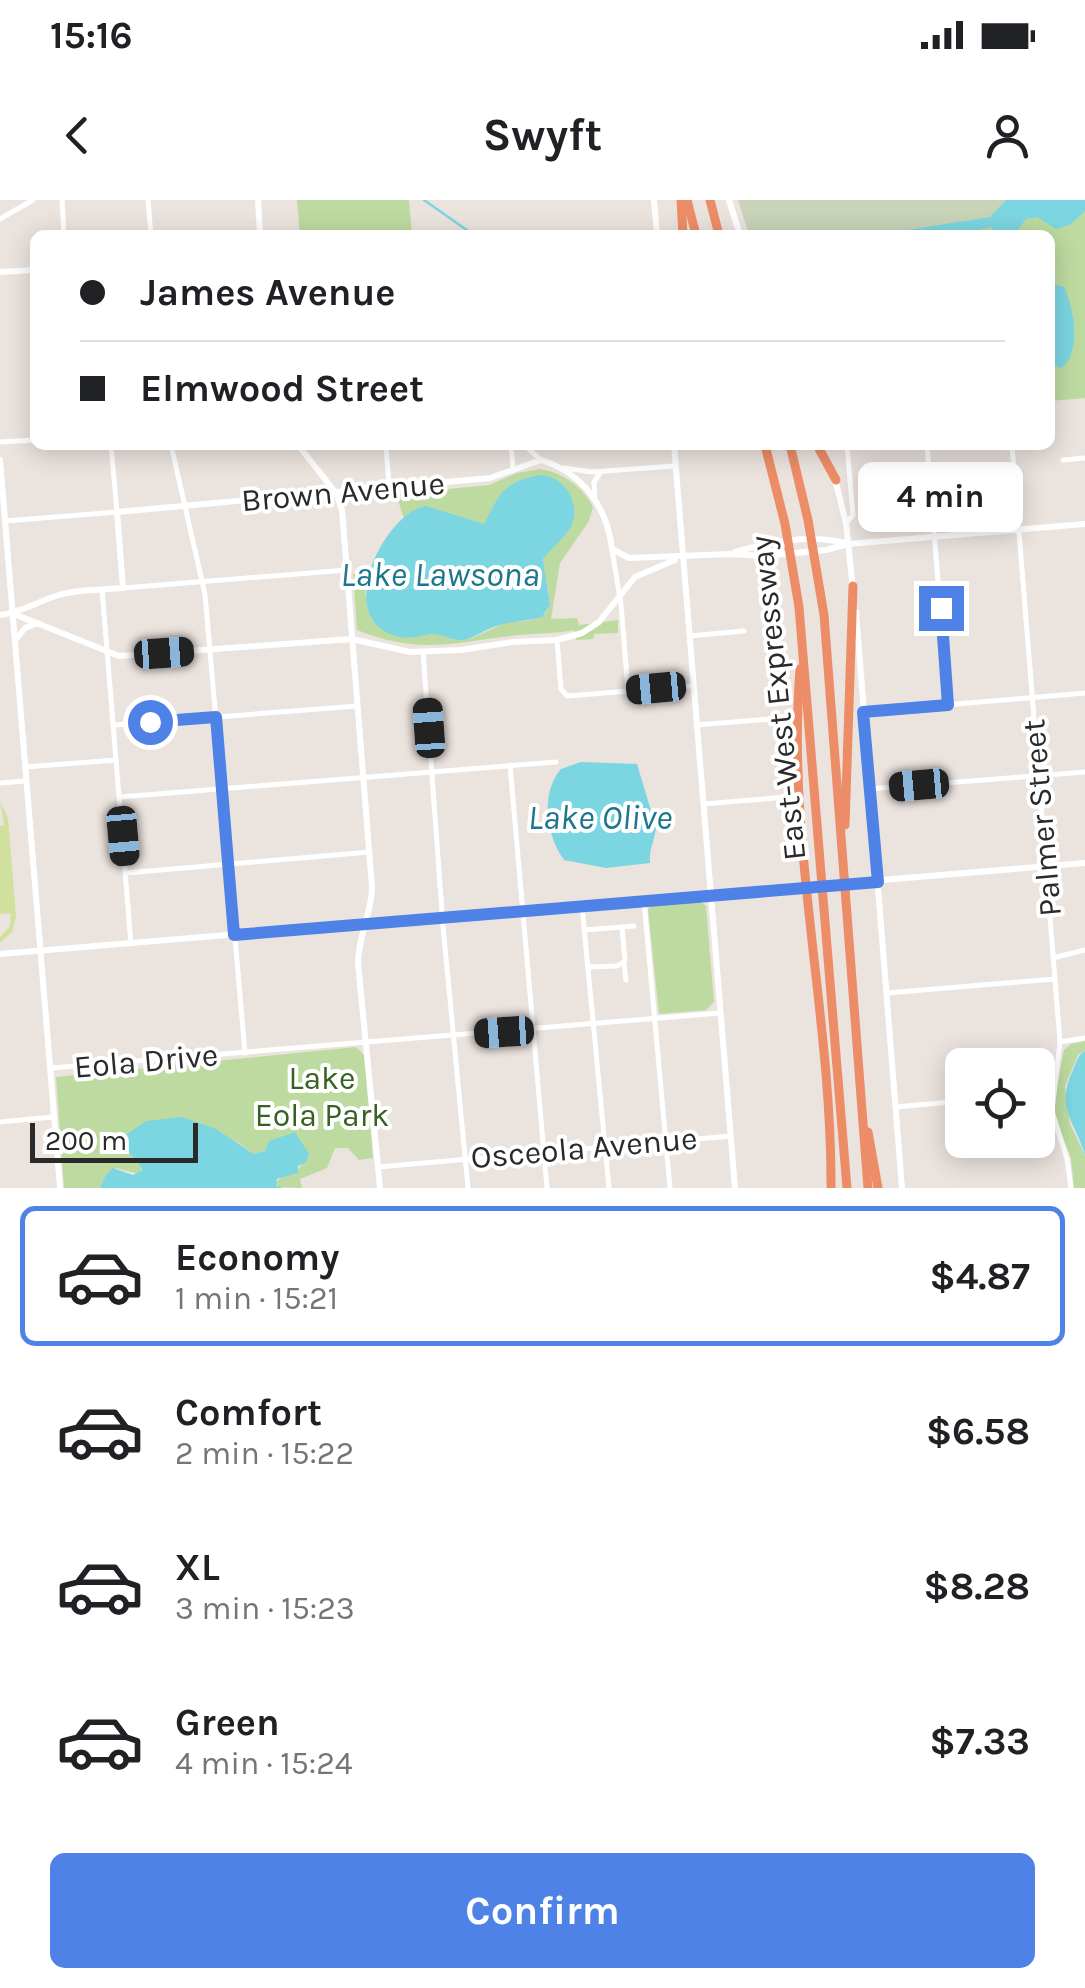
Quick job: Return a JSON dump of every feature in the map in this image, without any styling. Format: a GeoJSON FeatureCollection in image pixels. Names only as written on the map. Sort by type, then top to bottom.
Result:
{"type":"FeatureCollection","features":[{"type":"Feature","properties":{"kind":"highway"},"geometry":{"type":"LineString","coordinates":[[683,230],[684,200]]}},
{"type":"Feature","properties":{"kind":"highway"},"geometry":{"type":"LineString","coordinates":[[684,200],[694,230]]}},
{"type":"Feature","properties":{"kind":"highway"},"geometry":{"type":"LineString","coordinates":[[710,200],[718,230]]}},
{"type":"Feature","properties":{"kind":"highway","name":"East-West Expressway"},"geometry":{"type":"LineString","coordinates":[[766,450],[785,524],[802,642],[847,1188]]}},
{"type":"Feature","properties":{"kind":"highway","name":"East-West Expressway"},"geometry":{"type":"LineString","coordinates":[[791,450],[818,572],[868,1188]]}},
{"type":"Feature","properties":{"kind":"highway"},"geometry":{"type":"LineString","coordinates":[[822,450],[836,480]]}},
{"type":"Feature","properties":{"kind":"highway"},"geometry":{"type":"LineString","coordinates":[[844,863],[853,586]]}},
{"type":"Feature","properties":{"kind":"highway"},"geometry":{"type":"LineString","coordinates":[[802,642],[798,689],[804,874],[820,1022],[831,1188]]}},
{"type":"Feature","properties":{"kind":"highway"},"geometry":{"type":"LineString","coordinates":[[862,1115],[878,1188]]}},
{"type":"Feature","properties":{"kind":"street"},"geometry":{"type":"LineString","coordinates":[[0,219],[33,200]]}},
{"type":"Feature","properties":{"kind":"street"},"geometry":{"type":"LineString","coordinates":[[62,200],[64,230]]}},
{"type":"Feature","properties":{"kind":"street"},"geometry":{"type":"LineString","coordinates":[[148,200],[151,230]]}},
{"type":"Feature","properties":{"kind":"street"},"geometry":{"type":"LineString","coordinates":[[258,200],[260,230]]}},
{"type":"Feature","properties":{"kind":"street"},"geometry":{"type":"LineString","coordinates":[[654,200],[657,230]]}},
{"type":"Feature","properties":{"kind":"street"},"geometry":{"type":"LineString","coordinates":[[729,200],[738,230]]}},
{"type":"Feature","properties":{"kind":"street"},"geometry":{"type":"LineString","coordinates":[[0,272],[30,270]]}},
{"type":"Feature","properties":{"kind":"street"},"geometry":{"type":"LineString","coordinates":[[0,442],[30,440]]}},
{"type":"Feature","properties":{"kind":"street"},"geometry":{"type":"LineString","coordinates":[[111,450],[123,588]]}},
{"type":"Feature","properties":{"kind":"street"},"geometry":{"type":"LineString","coordinates":[[172,450],[202,582],[245,1053]]}},
{"type":"Feature","properties":{"kind":"street"},"geometry":{"type":"LineString","coordinates":[[302,450],[336,492],[342,510],[372,896],[358,955],[380,1188]]}},
{"type":"Feature","properties":{"kind":"street"},"geometry":{"type":"LineString","coordinates":[[386,450],[389,488]]}},
{"type":"Feature","properties":{"kind":"street"},"geometry":{"type":"LineString","coordinates":[[511,450],[513,468]]}},
{"type":"Feature","properties":{"kind":"street"},"geometry":{"type":"LineString","coordinates":[[530,450],[541,460],[564,468],[602,472],[676,466]]}},
{"type":"Feature","properties":{"kind":"street"},"geometry":{"type":"LineString","coordinates":[[674,450],[735,1188]]}},
{"type":"Feature","properties":{"kind":"street"},"geometry":{"type":"LineString","coordinates":[[846,523],[853,516],[847,450]]}},
{"type":"Feature","properties":{"kind":"street"},"geometry":{"type":"LineString","coordinates":[[926,450],[948,705]]}},
{"type":"Feature","properties":{"kind":"street","name":"Palmer Street"},"geometry":{"type":"LineString","coordinates":[[1012,450],[1060,1042],[1055,1070]]}},
{"type":"Feature","properties":{"kind":"street"},"geometry":{"type":"LineString","coordinates":[[1063,460],[1085,458]]}},
{"type":"Feature","properties":{"kind":"street"},"geometry":{"type":"LineString","coordinates":[[0,460],[60,1188]]}},
{"type":"Feature","properties":{"kind":"street","name":"Brown Avenue"},"geometry":{"type":"LineString","coordinates":[[5,521],[490,478],[541,460]]}},
{"type":"Feature","properties":{"kind":"street"},"geometry":{"type":"LineString","coordinates":[[564,468],[595,498],[606,518],[620,594],[628,691]]}},
{"type":"Feature","properties":{"kind":"street"},"geometry":{"type":"LineString","coordinates":[[595,498],[594,482],[602,472]]}},
{"type":"Feature","properties":{"kind":"street"},"geometry":{"type":"LineString","coordinates":[[836,480],[846,523],[853,586],[902,1188]]}},
{"type":"Feature","properties":{"kind":"street"},"geometry":{"type":"LineString","coordinates":[[612,550],[629,558],[763,556],[848,544],[1085,524]]}},
{"type":"Feature","properties":{"kind":"street"},"geometry":{"type":"LineString","coordinates":[[728,554],[762,544],[824,538],[848,544]]}},
{"type":"Feature","properties":{"kind":"street"},"geometry":{"type":"LineString","coordinates":[[0,614],[43,623],[119,656],[352,639],[423,652],[557,640],[582,633],[605,615],[644,571],[683,558]]}},
{"type":"Feature","properties":{"kind":"street"},"geometry":{"type":"LineString","coordinates":[[13,614],[59,595],[347,570]]}},
{"type":"Feature","properties":{"kind":"street"},"geometry":{"type":"LineString","coordinates":[[102,590],[131,944]]}},
{"type":"Feature","properties":{"kind":"street"},"geometry":{"type":"LineString","coordinates":[[605,615],[618,616],[622,627]]}},
{"type":"Feature","properties":{"kind":"street"},"geometry":{"type":"LineString","coordinates":[[16,644],[25,628],[43,623]]}},
{"type":"Feature","properties":{"kind":"street"},"geometry":{"type":"LineString","coordinates":[[689,636],[744,630]]}},
{"type":"Feature","properties":{"kind":"street"},"geometry":{"type":"LineString","coordinates":[[557,640],[560,689],[564,694],[693,686]]}},
{"type":"Feature","properties":{"kind":"street"},"geometry":{"type":"LineString","coordinates":[[423,652],[442,918],[468,1188]]}},
{"type":"Feature","properties":{"kind":"street"},"geometry":{"type":"LineString","coordinates":[[863,712],[1085,693]]}},
{"type":"Feature","properties":{"kind":"street"},"geometry":{"type":"LineString","coordinates":[[114,725],[357,706]]}},
{"type":"Feature","properties":{"kind":"street"},"geometry":{"type":"LineString","coordinates":[[696,725],[771,719]]}},
{"type":"Feature","properties":{"kind":"street"},"geometry":{"type":"LineString","coordinates":[[25,767],[116,760]]}},
{"type":"Feature","properties":{"kind":"street"},"geometry":{"type":"LineString","coordinates":[[120,797],[556,762]]}},
{"type":"Feature","properties":{"kind":"street"},"geometry":{"type":"LineString","coordinates":[[510,765],[547,1188]]}},
{"type":"Feature","properties":{"kind":"street"},"geometry":{"type":"LineString","coordinates":[[870,789],[1085,772]]}},
{"type":"Feature","properties":{"kind":"street"},"geometry":{"type":"LineString","coordinates":[[0,783],[26,781]]}},
{"type":"Feature","properties":{"kind":"street"},"geometry":{"type":"LineString","coordinates":[[703,804],[787,797]]}},
{"type":"Feature","properties":{"kind":"street"},"geometry":{"type":"LineString","coordinates":[[126,873],[370,852]]}},
{"type":"Feature","properties":{"kind":"street"},"geometry":{"type":"LineString","coordinates":[[0,954],[1085,863]]}},
{"type":"Feature","properties":{"kind":"street"},"geometry":{"type":"LineString","coordinates":[[644,901],[670,1188]]}},
{"type":"Feature","properties":{"kind":"street"},"geometry":{"type":"LineString","coordinates":[[582,906],[609,1188]]}},
{"type":"Feature","properties":{"kind":"street"},"geometry":{"type":"LineString","coordinates":[[584,930],[634,926]]}},
{"type":"Feature","properties":{"kind":"street"},"geometry":{"type":"LineString","coordinates":[[622,927],[626,980]]}},
{"type":"Feature","properties":{"kind":"street"},"geometry":{"type":"LineString","coordinates":[[1054,958],[1085,950]]}},
{"type":"Feature","properties":{"kind":"street"},"geometry":{"type":"LineString","coordinates":[[588,968],[624,964]]}},
{"type":"Feature","properties":{"kind":"street"},"geometry":{"type":"LineString","coordinates":[[887,993],[1055,979]]}},
{"type":"Feature","properties":{"kind":"street","name":"Eola Drive"},"geometry":{"type":"LineString","coordinates":[[49,1068],[720,1013]]}},
{"type":"Feature","properties":{"kind":"street"},"geometry":{"type":"LineString","coordinates":[[1060,1042],[1085,1038]]}},
{"type":"Feature","properties":{"kind":"street"},"geometry":{"type":"LineString","coordinates":[[896,1106],[945,1102]]}},
{"type":"Feature","properties":{"kind":"street"},"geometry":{"type":"LineString","coordinates":[[0,1122],[53,1117]]}},
{"type":"Feature","properties":{"kind":"street","name":"Palmer Street"},"geometry":{"type":"LineString","coordinates":[[1055,1126],[1067,1159],[1070,1188]]}},
{"type":"Feature","properties":{"kind":"street","name":"Osceola Avenue"},"geometry":{"type":"LineString","coordinates":[[378,1167],[731,1136]]}},
{"type":"Feature","properties":{"kind":"green space"},"geometry":{"type":"Polygon","coordinates":[[[297,200],[409,200],[412,230],[300,230],[297,200]]]}},
{"type":"Feature","properties":{"kind":"green space"},"geometry":{"type":"Polygon","coordinates":[[[738,200],[1006,200],[990,217],[906,230],[747,230],[738,200]]]}},
{"type":"Feature","properties":{"kind":"green space"},"geometry":{"type":"Polygon","coordinates":[[[1006,200],[1085,200],[1085,398],[1055,401],[1055,230],[916,230],[1003,205],[1006,200]]]}},
{"type":"Feature","properties":{"kind":"green space"},"geometry":{"type":"Polygon","coordinates":[[[540,469],[571,481],[593,507],[589,521],[560,563],[551,619],[577,618],[579,625],[618,620],[618,633],[576,640],[574,630],[420,645],[357,630],[353,574],[370,573],[365,593],[385,629],[401,637],[434,633],[455,640],[472,638],[505,623],[545,614],[550,605],[543,559],[573,505],[563,487],[552,478],[528,479],[505,498],[484,524],[478,525],[431,510],[404,519],[396,494],[489,485],[517,473],[540,469]]]}},
{"type":"Feature","properties":{"kind":"green space"},"geometry":{"type":"Polygon","coordinates":[[[0,802],[8,818],[16,917],[12,932],[0,943],[0,937],[10,926],[11,913],[0,914],[0,826],[4,825],[0,802]]]}},
{"type":"Feature","properties":{"kind":"green space"},"geometry":{"type":"Polygon","coordinates":[[[701,902],[706,906],[714,1002],[706,1010],[659,1014],[648,909],[655,903],[701,902]]]}},
{"type":"Feature","properties":{"kind":"green space"},"geometry":{"type":"Polygon","coordinates":[[[1085,1041],[1085,1051],[1078,1055],[1065,1086],[1070,1124],[1085,1155],[1085,1188],[1074,1188],[1071,1158],[1055,1118],[1064,1050],[1085,1041]]]}},
{"type":"Feature","properties":{"kind":"green space","name":"Lake Eola Park"},"geometry":{"type":"Polygon","coordinates":[[[356,1047],[364,1055],[373,1158],[359,1160],[348,1148],[335,1148],[327,1168],[300,1179],[302,1188],[278,1187],[275,1183],[286,1174],[294,1175],[309,1154],[290,1133],[254,1154],[182,1117],[135,1158],[142,1167],[139,1174],[116,1168],[105,1176],[100,1188],[64,1188],[56,1077],[356,1047]]]}},
{"type":"Feature","properties":{"kind":"water"},"geometry":{"type":"Polygon","coordinates":[[[1006,200],[1085,200],[1085,211],[1070,225],[1056,229],[1037,217],[1026,219],[1018,230],[906,230],[990,217],[1006,200]]]}},
{"type":"Feature","properties":{"kind":"water"},"geometry":{"type":"Polygon","coordinates":[[[1055,284],[1064,287],[1073,318],[1072,351],[1062,368],[1055,366],[1055,284]]]}},
{"type":"Feature","properties":{"kind":"water","name":"Lake Lawsona"},"geometry":{"type":"Polygon","coordinates":[[[541,475],[564,486],[574,511],[570,528],[543,559],[550,605],[542,617],[502,624],[460,640],[434,634],[399,637],[379,627],[368,610],[366,590],[371,567],[395,527],[410,513],[426,506],[484,524],[504,490],[518,481],[541,475]]]}},
{"type":"Feature","properties":{"kind":"water","name":"Lake Olive"},"geometry":{"type":"Polygon","coordinates":[[[581,762],[637,764],[656,827],[650,863],[606,868],[564,860],[550,827],[550,790],[561,769],[581,762]]]}},
{"type":"Feature","properties":{"kind":"water"},"geometry":{"type":"Polygon","coordinates":[[[1085,1051],[1085,1155],[1068,1114],[1066,1095],[1076,1061],[1085,1051]]]}},
{"type":"Feature","properties":{"kind":"water"},"geometry":{"type":"Polygon","coordinates":[[[182,1117],[216,1129],[254,1154],[265,1151],[269,1141],[295,1132],[309,1154],[306,1162],[298,1166],[298,1173],[277,1179],[276,1186],[284,1188],[100,1188],[113,1168],[133,1175],[142,1170],[121,1138],[146,1121],[182,1117]]]}},
{"type":"Feature","properties":{"kind":"waterway"},"geometry":{"type":"LineString","coordinates":[[424,200],[467,230]]}},
{"type":"Feature","properties":{"kind":"route"},"geometry":{"type":"LineString","coordinates":[[150,722],[216,717],[234,935],[878,882],[863,712],[948,705],[941,608]]}}]}
